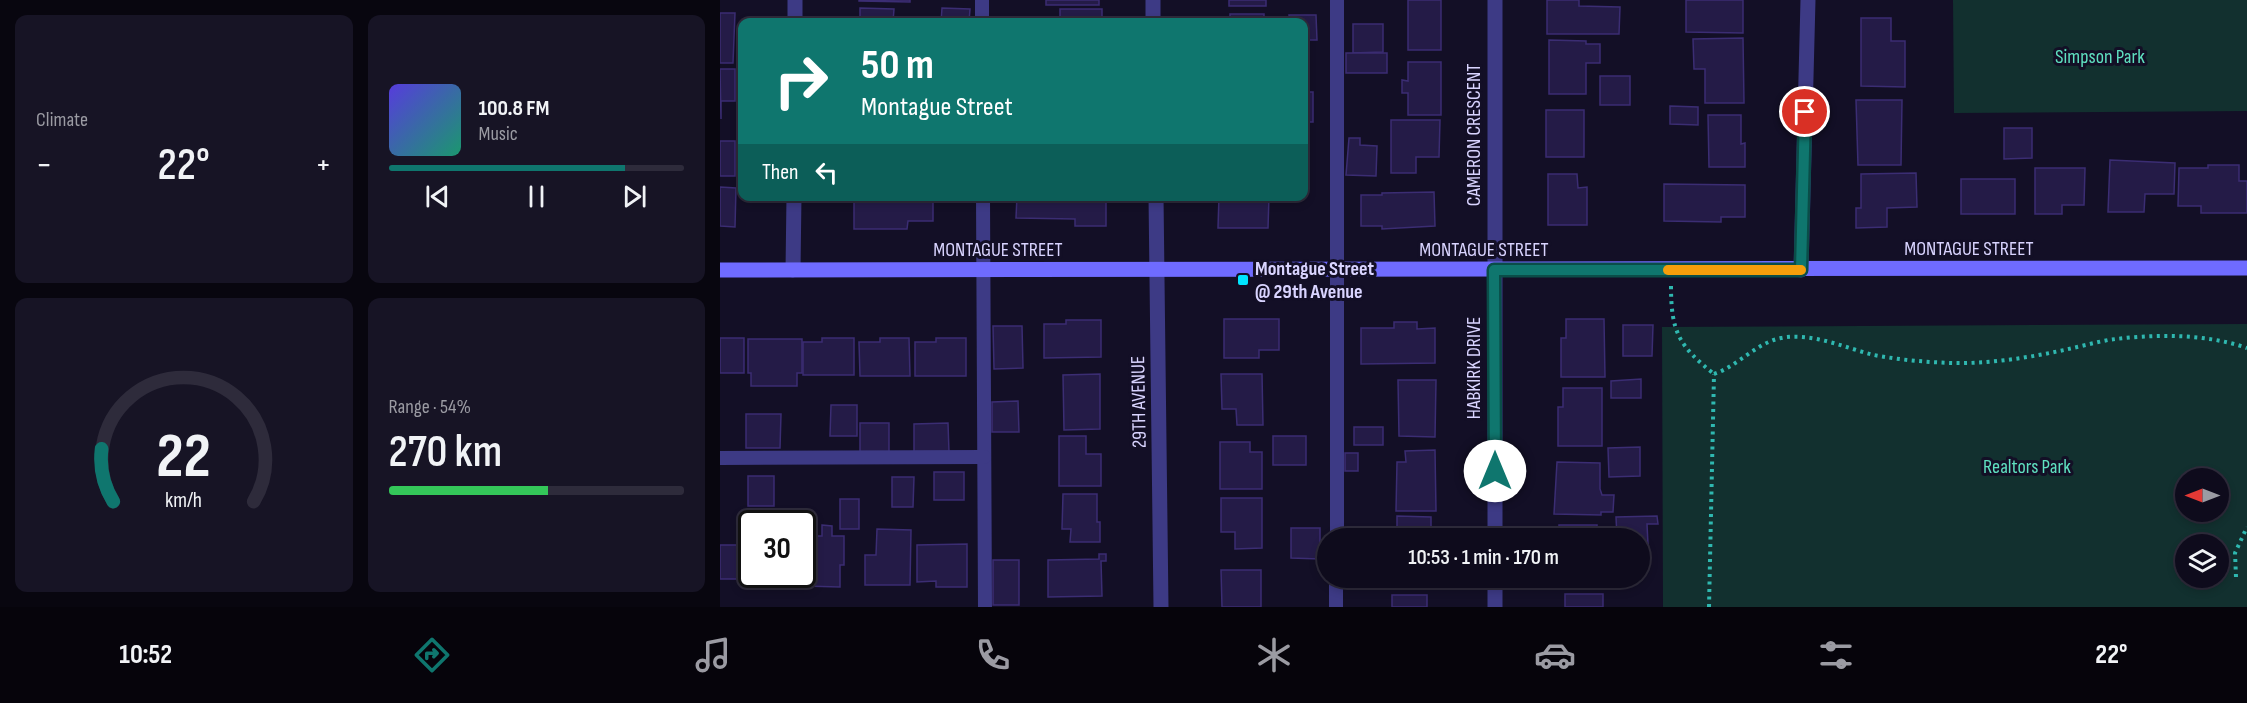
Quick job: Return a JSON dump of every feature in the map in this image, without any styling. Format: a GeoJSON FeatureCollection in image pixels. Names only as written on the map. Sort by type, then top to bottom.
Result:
{"type":"FeatureCollection","features":[{"type":"Feature","properties":{"kind":"street"},"geometry":{"type":"LineString","coordinates":[[795,0],[795,18]]}},
{"type":"Feature","properties":{"kind":"street"},"geometry":{"type":"LineString","coordinates":[[1153,0],[1153,18]]}},
{"type":"Feature","properties":{"kind":"street","name":"CAMERON CRESCENT"},"geometry":{"type":"LineString","coordinates":[[1494,270],[1495,0]]}},
{"type":"Feature","properties":{"kind":"street"},"geometry":{"type":"LineString","coordinates":[[1801,270],[1808,0]]}},
{"type":"Feature","properties":{"kind":"street"},"geometry":{"type":"LineString","coordinates":[[793,270],[794,201]]}},
{"type":"Feature","properties":{"kind":"street","name":"29TH AVENUE"},"geometry":{"type":"LineString","coordinates":[[1156,201],[1161,607]]}},
{"type":"Feature","properties":{"kind":"street","name":"MONTAGUE STREET"},"geometry":{"type":"LineString","coordinates":[[720,270],[2247,268]]}},
{"type":"Feature","properties":{"kind":"street","name":"HABKIRK DRIVE"},"geometry":{"type":"LineString","coordinates":[[1494,270],[1495,528]]}},
{"type":"Feature","properties":{"kind":"street"},"geometry":{"type":"LineString","coordinates":[[1495,588],[1495,607]]}},
{"type":"Feature","properties":{"kind":"lane"},"geometry":{"type":"LineString","coordinates":[[982,0],[982,18]]}},
{"type":"Feature","properties":{"kind":"lane"},"geometry":{"type":"LineString","coordinates":[[1337,0],[1337,528]]}},
{"type":"Feature","properties":{"kind":"lane"},"geometry":{"type":"LineString","coordinates":[[983,201],[985,607]]}},
{"type":"Feature","properties":{"kind":"lane"},"geometry":{"type":"LineString","coordinates":[[720,458],[984,457]]}},
{"type":"Feature","properties":{"kind":"lane"},"geometry":{"type":"LineString","coordinates":[[1336,588],[1336,607]]}},
{"type":"Feature","properties":{"kind":"path"},"geometry":{"type":"LineString","coordinates":[[1671,270],[1671,309],[1678,336],[1691,355],[1714,374]]}},
{"type":"Feature","properties":{"kind":"path"},"geometry":{"type":"LineString","coordinates":[[1714,374],[1725,371],[1758,348],[1779,338],[1798,336],[1914,362],[1962,363],[2033,356],[2106,341],[2174,336],[2228,341],[2247,348]]}},
{"type":"Feature","properties":{"kind":"path"},"geometry":{"type":"LineString","coordinates":[[1709,607],[1714,374]]}},
{"type":"Feature","properties":{"kind":"path"},"geometry":{"type":"LineString","coordinates":[[2236,577],[2235,554],[2247,526]]}},
{"type":"Feature","properties":{"kind":"green space","name":"Simpson Park"},"geometry":{"type":"Polygon","coordinates":[[[1953,0],[2247,0],[2247,111],[1954,113],[1953,0]]]}},
{"type":"Feature","properties":{"kind":"green space","name":"Realtors Park"},"geometry":{"type":"Polygon","coordinates":[[[2247,324],[2247,607],[1663,607],[1662,327],[2247,324]]]}},
{"type":"Feature","properties":{"kind":"building"},"geometry":{"type":"Polygon","coordinates":[[[910,0],[910,2],[859,1],[910,0]]]}},
{"type":"Feature","properties":{"kind":"building"},"geometry":{"type":"Polygon","coordinates":[[[1046,0],[1099,0],[1099,5],[1046,5],[1046,0]]]}},
{"type":"Feature","properties":{"kind":"building"},"geometry":{"type":"Polygon","coordinates":[[[1229,0],[1266,0],[1266,6],[1229,6],[1229,0]]]}},
{"type":"Feature","properties":{"kind":"building"},"geometry":{"type":"Polygon","coordinates":[[[1408,0],[1441,0],[1441,50],[1408,50],[1408,0]]]}},
{"type":"Feature","properties":{"kind":"building"},"geometry":{"type":"Polygon","coordinates":[[[1547,0],[1579,0],[1579,6],[1620,7],[1619,34],[1547,34],[1547,0]]]}},
{"type":"Feature","properties":{"kind":"building"},"geometry":{"type":"Polygon","coordinates":[[[1686,0],[1743,0],[1743,33],[1686,32],[1686,0]]]}},
{"type":"Feature","properties":{"kind":"building"},"geometry":{"type":"Polygon","coordinates":[[[860,8],[894,9],[893,18],[860,18],[860,8]]]}},
{"type":"Feature","properties":{"kind":"building"},"geometry":{"type":"Polygon","coordinates":[[[942,8],[970,9],[969,18],[941,18],[942,8]]]}},
{"type":"Feature","properties":{"kind":"building"},"geometry":{"type":"Polygon","coordinates":[[[1060,9],[1102,9],[1102,18],[1060,18],[1060,9]]]}},
{"type":"Feature","properties":{"kind":"building"},"geometry":{"type":"Polygon","coordinates":[[[720,13],[735,13],[733,63],[720,63],[720,13]]]}},
{"type":"Feature","properties":{"kind":"building"},"geometry":{"type":"Polygon","coordinates":[[[1230,14],[1264,14],[1264,18],[1230,18],[1230,14]]]}},
{"type":"Feature","properties":{"kind":"building"},"geometry":{"type":"Polygon","coordinates":[[[1289,15],[1316,15],[1317,40],[1308,40],[1308,18],[1289,18],[1289,15]]]}},
{"type":"Feature","properties":{"kind":"building"},"geometry":{"type":"Polygon","coordinates":[[[1861,18],[1891,18],[1891,41],[1905,41],[1905,87],[1861,86],[1861,18]]]}},
{"type":"Feature","properties":{"kind":"building"},"geometry":{"type":"Polygon","coordinates":[[[1353,24],[1383,24],[1383,52],[1353,53],[1353,24]]]}},
{"type":"Feature","properties":{"kind":"building"},"geometry":{"type":"Polygon","coordinates":[[[1743,38],[1744,103],[1705,103],[1705,69],[1694,69],[1693,39],[1743,38]]]}},
{"type":"Feature","properties":{"kind":"building"},"geometry":{"type":"Polygon","coordinates":[[[1549,40],[1586,41],[1586,44],[1600,44],[1600,63],[1586,63],[1586,94],[1549,94],[1549,40]]]}},
{"type":"Feature","properties":{"kind":"building"},"geometry":{"type":"Polygon","coordinates":[[[1346,53],[1387,53],[1387,73],[1346,73],[1346,53]]]}},
{"type":"Feature","properties":{"kind":"building"},"geometry":{"type":"Polygon","coordinates":[[[1408,62],[1441,62],[1441,115],[1408,115],[1408,93],[1402,93],[1402,80],[1408,81],[1408,62]]]}},
{"type":"Feature","properties":{"kind":"building"},"geometry":{"type":"Polygon","coordinates":[[[720,69],[735,69],[735,101],[721,101],[721,119],[720,69]]]}},
{"type":"Feature","properties":{"kind":"building"},"geometry":{"type":"Polygon","coordinates":[[[1600,76],[1630,76],[1630,105],[1600,105],[1600,76]]]}},
{"type":"Feature","properties":{"kind":"building"},"geometry":{"type":"Polygon","coordinates":[[[1308,92],[1313,92],[1313,122],[1308,122],[1308,92]]]}},
{"type":"Feature","properties":{"kind":"building"},"geometry":{"type":"Polygon","coordinates":[[[1856,100],[1902,100],[1901,165],[1858,165],[1856,100]]]}},
{"type":"Feature","properties":{"kind":"building"},"geometry":{"type":"Polygon","coordinates":[[[1670,106],[1698,107],[1698,125],[1670,124],[1670,106]]]}},
{"type":"Feature","properties":{"kind":"building"},"geometry":{"type":"Polygon","coordinates":[[[1546,110],[1584,110],[1584,157],[1546,157],[1546,110]]]}},
{"type":"Feature","properties":{"kind":"building"},"geometry":{"type":"Polygon","coordinates":[[[1708,115],[1741,115],[1741,144],[1745,143],[1745,167],[1709,167],[1708,115]]]}},
{"type":"Feature","properties":{"kind":"building"},"geometry":{"type":"Polygon","coordinates":[[[1391,120],[1440,120],[1439,157],[1416,157],[1416,173],[1391,173],[1391,120]]]}},
{"type":"Feature","properties":{"kind":"building"},"geometry":{"type":"Polygon","coordinates":[[[2004,128],[2032,128],[2032,158],[2004,159],[2004,128]]]}},
{"type":"Feature","properties":{"kind":"building"},"geometry":{"type":"Polygon","coordinates":[[[1349,138],[1360,138],[1360,145],[1377,146],[1376,176],[1346,175],[1349,138]]]}},
{"type":"Feature","properties":{"kind":"building"},"geometry":{"type":"Polygon","coordinates":[[[720,141],[735,141],[735,176],[720,176],[720,141]]]}},
{"type":"Feature","properties":{"kind":"building"},"geometry":{"type":"Polygon","coordinates":[[[2110,160],[2175,163],[2174,194],[2145,194],[2144,212],[2108,212],[2110,160]]]}},
{"type":"Feature","properties":{"kind":"building"},"geometry":{"type":"Polygon","coordinates":[[[2208,165],[2239,165],[2239,181],[2247,181],[2247,213],[2201,213],[2201,206],[2178,206],[2179,168],[2208,168],[2208,165]]]}},
{"type":"Feature","properties":{"kind":"building"},"geometry":{"type":"Polygon","coordinates":[[[2035,168],[2085,168],[2084,205],[2062,205],[2062,214],[2035,214],[2035,168]]]}},
{"type":"Feature","properties":{"kind":"building"},"geometry":{"type":"Polygon","coordinates":[[[1916,173],[1917,207],[1887,208],[1887,227],[1856,228],[1856,208],[1861,208],[1861,174],[1916,173]]]}},
{"type":"Feature","properties":{"kind":"building"},"geometry":{"type":"Polygon","coordinates":[[[1548,174],[1577,174],[1578,188],[1587,187],[1587,225],[1548,225],[1548,174]]]}},
{"type":"Feature","properties":{"kind":"building"},"geometry":{"type":"Polygon","coordinates":[[[1961,179],[2015,179],[2015,214],[1961,214],[1961,179]]]}},
{"type":"Feature","properties":{"kind":"building"},"geometry":{"type":"Polygon","coordinates":[[[1664,184],[1745,185],[1745,217],[1721,217],[1721,222],[1664,221],[1664,184]]]}},
{"type":"Feature","properties":{"kind":"building"},"geometry":{"type":"Polygon","coordinates":[[[720,187],[736,188],[735,227],[720,226],[720,187]]]}},
{"type":"Feature","properties":{"kind":"building"},"geometry":{"type":"Polygon","coordinates":[[[1434,192],[1435,226],[1382,229],[1382,226],[1361,226],[1361,195],[1434,192]]]}},
{"type":"Feature","properties":{"kind":"building"},"geometry":{"type":"Polygon","coordinates":[[[854,201],[933,201],[933,221],[908,221],[907,229],[854,229],[854,201]]]}},
{"type":"Feature","properties":{"kind":"building"},"geometry":{"type":"Polygon","coordinates":[[[1017,201],[1106,201],[1106,226],[1075,226],[1075,219],[1016,218],[1017,201]]]}},
{"type":"Feature","properties":{"kind":"building"},"geometry":{"type":"Polygon","coordinates":[[[1219,201],[1269,201],[1268,228],[1218,228],[1219,201]]]}},
{"type":"Feature","properties":{"kind":"building"},"geometry":{"type":"Polygon","coordinates":[[[1224,319],[1279,319],[1279,350],[1259,350],[1259,358],[1224,358],[1224,319]]]}},
{"type":"Feature","properties":{"kind":"building"},"geometry":{"type":"Polygon","coordinates":[[[1566,319],[1604,319],[1605,377],[1561,377],[1561,338],[1566,338],[1566,319]]]}},
{"type":"Feature","properties":{"kind":"building"},"geometry":{"type":"Polygon","coordinates":[[[1066,320],[1101,320],[1101,357],[1044,358],[1044,324],[1066,324],[1066,320]]]}},
{"type":"Feature","properties":{"kind":"building"},"geometry":{"type":"Polygon","coordinates":[[[1394,322],[1417,322],[1417,329],[1435,328],[1435,363],[1361,364],[1361,328],[1394,328],[1394,322]]]}},
{"type":"Feature","properties":{"kind":"building"},"geometry":{"type":"Polygon","coordinates":[[[1623,325],[1653,325],[1652,356],[1623,356],[1623,325]]]}},
{"type":"Feature","properties":{"kind":"building"},"geometry":{"type":"Polygon","coordinates":[[[993,326],[1022,326],[1023,368],[994,369],[993,326]]]}},
{"type":"Feature","properties":{"kind":"building"},"geometry":{"type":"Polygon","coordinates":[[[720,338],[744,338],[744,373],[720,373],[720,338]]]}},
{"type":"Feature","properties":{"kind":"building"},"geometry":{"type":"Polygon","coordinates":[[[822,338],[854,338],[854,375],[803,375],[803,342],[822,342],[822,338]]]}},
{"type":"Feature","properties":{"kind":"building"},"geometry":{"type":"Polygon","coordinates":[[[880,338],[909,338],[910,376],[860,376],[859,342],[880,342],[880,338]]]}},
{"type":"Feature","properties":{"kind":"building"},"geometry":{"type":"Polygon","coordinates":[[[936,338],[966,338],[966,376],[915,376],[915,342],[936,342],[936,338]]]}},
{"type":"Feature","properties":{"kind":"building"},"geometry":{"type":"Polygon","coordinates":[[[748,339],[802,339],[802,373],[797,373],[797,386],[751,386],[751,373],[748,373],[748,339]]]}},
{"type":"Feature","properties":{"kind":"building"},"geometry":{"type":"Polygon","coordinates":[[[1100,374],[1100,429],[1064,430],[1063,375],[1100,374]]]}},
{"type":"Feature","properties":{"kind":"building"},"geometry":{"type":"Polygon","coordinates":[[[1221,374],[1262,374],[1263,425],[1237,425],[1236,409],[1222,409],[1221,374]]]}},
{"type":"Feature","properties":{"kind":"building"},"geometry":{"type":"Polygon","coordinates":[[[1641,379],[1641,398],[1611,398],[1611,381],[1641,379]]]}},
{"type":"Feature","properties":{"kind":"building"},"geometry":{"type":"Polygon","coordinates":[[[1398,380],[1436,380],[1435,437],[1399,436],[1398,380]]]}},
{"type":"Feature","properties":{"kind":"building"},"geometry":{"type":"Polygon","coordinates":[[[1563,388],[1602,388],[1602,446],[1558,446],[1558,407],[1563,407],[1563,388]]]}},
{"type":"Feature","properties":{"kind":"building"},"geometry":{"type":"Polygon","coordinates":[[[1018,401],[1019,432],[992,432],[992,402],[1018,401]]]}},
{"type":"Feature","properties":{"kind":"building"},"geometry":{"type":"Polygon","coordinates":[[[831,405],[857,405],[857,436],[830,436],[831,405]]]}},
{"type":"Feature","properties":{"kind":"building"},"geometry":{"type":"Polygon","coordinates":[[[746,414],[781,414],[780,448],[746,448],[746,414]]]}},
{"type":"Feature","properties":{"kind":"building"},"geometry":{"type":"Polygon","coordinates":[[[860,423],[889,423],[889,453],[860,453],[860,423]]]}},
{"type":"Feature","properties":{"kind":"building"},"geometry":{"type":"Polygon","coordinates":[[[948,423],[949,452],[914,452],[914,424],[948,423]]]}},
{"type":"Feature","properties":{"kind":"building"},"geometry":{"type":"Polygon","coordinates":[[[1354,427],[1383,427],[1383,445],[1354,445],[1354,427]]]}},
{"type":"Feature","properties":{"kind":"building"},"geometry":{"type":"Polygon","coordinates":[[[1059,436],[1086,436],[1086,454],[1101,454],[1101,486],[1059,486],[1059,436]]]}},
{"type":"Feature","properties":{"kind":"building"},"geometry":{"type":"Polygon","coordinates":[[[1273,436],[1306,436],[1306,465],[1273,465],[1273,436]]]}},
{"type":"Feature","properties":{"kind":"building"},"geometry":{"type":"Polygon","coordinates":[[[1220,442],[1250,442],[1250,452],[1262,452],[1262,489],[1220,489],[1220,442]]]}},
{"type":"Feature","properties":{"kind":"building"},"geometry":{"type":"Polygon","coordinates":[[[1640,447],[1640,476],[1609,477],[1608,448],[1640,447]]]}},
{"type":"Feature","properties":{"kind":"building"},"geometry":{"type":"Polygon","coordinates":[[[1435,450],[1436,511],[1396,511],[1397,462],[1406,462],[1405,451],[1435,450]]]}},
{"type":"Feature","properties":{"kind":"building"},"geometry":{"type":"Polygon","coordinates":[[[1345,453],[1358,453],[1358,471],[1345,471],[1345,453]]]}},
{"type":"Feature","properties":{"kind":"building"},"geometry":{"type":"Polygon","coordinates":[[[1557,462],[1600,463],[1600,489],[1602,495],[1614,495],[1613,512],[1601,512],[1601,515],[1554,514],[1557,462]]]}},
{"type":"Feature","properties":{"kind":"building"},"geometry":{"type":"Polygon","coordinates":[[[934,472],[964,472],[964,500],[934,500],[934,472]]]}},
{"type":"Feature","properties":{"kind":"building"},"geometry":{"type":"Polygon","coordinates":[[[748,476],[774,476],[774,506],[748,506],[748,476]]]}},
{"type":"Feature","properties":{"kind":"building"},"geometry":{"type":"Polygon","coordinates":[[[892,477],[914,477],[913,507],[892,507],[892,477]]]}},
{"type":"Feature","properties":{"kind":"building"},"geometry":{"type":"Polygon","coordinates":[[[1063,494],[1097,494],[1100,542],[1070,542],[1071,529],[1062,529],[1063,494]]]}},
{"type":"Feature","properties":{"kind":"building"},"geometry":{"type":"Polygon","coordinates":[[[1221,498],[1262,498],[1262,548],[1235,549],[1235,532],[1221,532],[1221,498]]]}},
{"type":"Feature","properties":{"kind":"building"},"geometry":{"type":"Polygon","coordinates":[[[840,499],[859,499],[859,529],[840,529],[840,499]]]}},
{"type":"Feature","properties":{"kind":"building"},"geometry":{"type":"Polygon","coordinates":[[[1397,516],[1431,517],[1431,528],[1397,528],[1397,516]]]}},
{"type":"Feature","properties":{"kind":"building"},"geometry":{"type":"Polygon","coordinates":[[[1657,516],[1658,524],[1647,524],[1647,528],[1617,528],[1616,517],[1657,516]]]}},
{"type":"Feature","properties":{"kind":"building"},"geometry":{"type":"Polygon","coordinates":[[[822,525],[832,526],[832,536],[844,536],[844,565],[840,565],[840,587],[816,586],[816,536],[822,536],[822,525]]]}},
{"type":"Feature","properties":{"kind":"building"},"geometry":{"type":"Polygon","coordinates":[[[1559,525],[1597,525],[1597,528],[1559,528],[1559,525]]]}},
{"type":"Feature","properties":{"kind":"building"},"geometry":{"type":"Polygon","coordinates":[[[1291,528],[1317,528],[1317,559],[1291,558],[1291,528]]]}},
{"type":"Feature","properties":{"kind":"building"},"geometry":{"type":"Polygon","coordinates":[[[877,529],[911,530],[910,585],[865,585],[865,555],[876,555],[877,529]]]}},
{"type":"Feature","properties":{"kind":"building"},"geometry":{"type":"Polygon","coordinates":[[[967,544],[967,587],[936,587],[936,581],[917,582],[917,545],[967,544]]]}},
{"type":"Feature","properties":{"kind":"building"},"geometry":{"type":"Polygon","coordinates":[[[720,545],[738,545],[738,579],[720,579],[720,545]]]}},
{"type":"Feature","properties":{"kind":"building"},"geometry":{"type":"Polygon","coordinates":[[[1099,554],[1106,554],[1106,561],[1101,561],[1102,596],[1048,597],[1048,560],[1099,559],[1099,554]]]}},
{"type":"Feature","properties":{"kind":"building"},"geometry":{"type":"Polygon","coordinates":[[[993,560],[1019,560],[1019,605],[993,605],[993,560]]]}},
{"type":"Feature","properties":{"kind":"building"},"geometry":{"type":"Polygon","coordinates":[[[1221,570],[1261,570],[1261,607],[1222,607],[1221,570]]]}},
{"type":"Feature","properties":{"kind":"building"},"geometry":{"type":"Polygon","coordinates":[[[1565,594],[1603,594],[1603,607],[1565,607],[1565,594]]]}},
{"type":"Feature","properties":{"kind":"building"},"geometry":{"type":"Polygon","coordinates":[[[1392,595],[1427,595],[1427,607],[1392,607],[1392,595]]]}},
{"type":"Feature","properties":{"kind":"slow traffic"},"geometry":{"type":"LineString","coordinates":[[1668,270],[1801,270]]}},
{"type":"Feature","properties":{"kind":"place","name":"Montague Street @ 29th Avenue"},"geometry":{"type":"Point","coordinates":[1243,280]}},
{"type":"Feature","properties":{"kind":"route"},"geometry":{"type":"LineString","coordinates":[[1495,471],[1494,270],[1801,270],[1805,112]]}}]}
